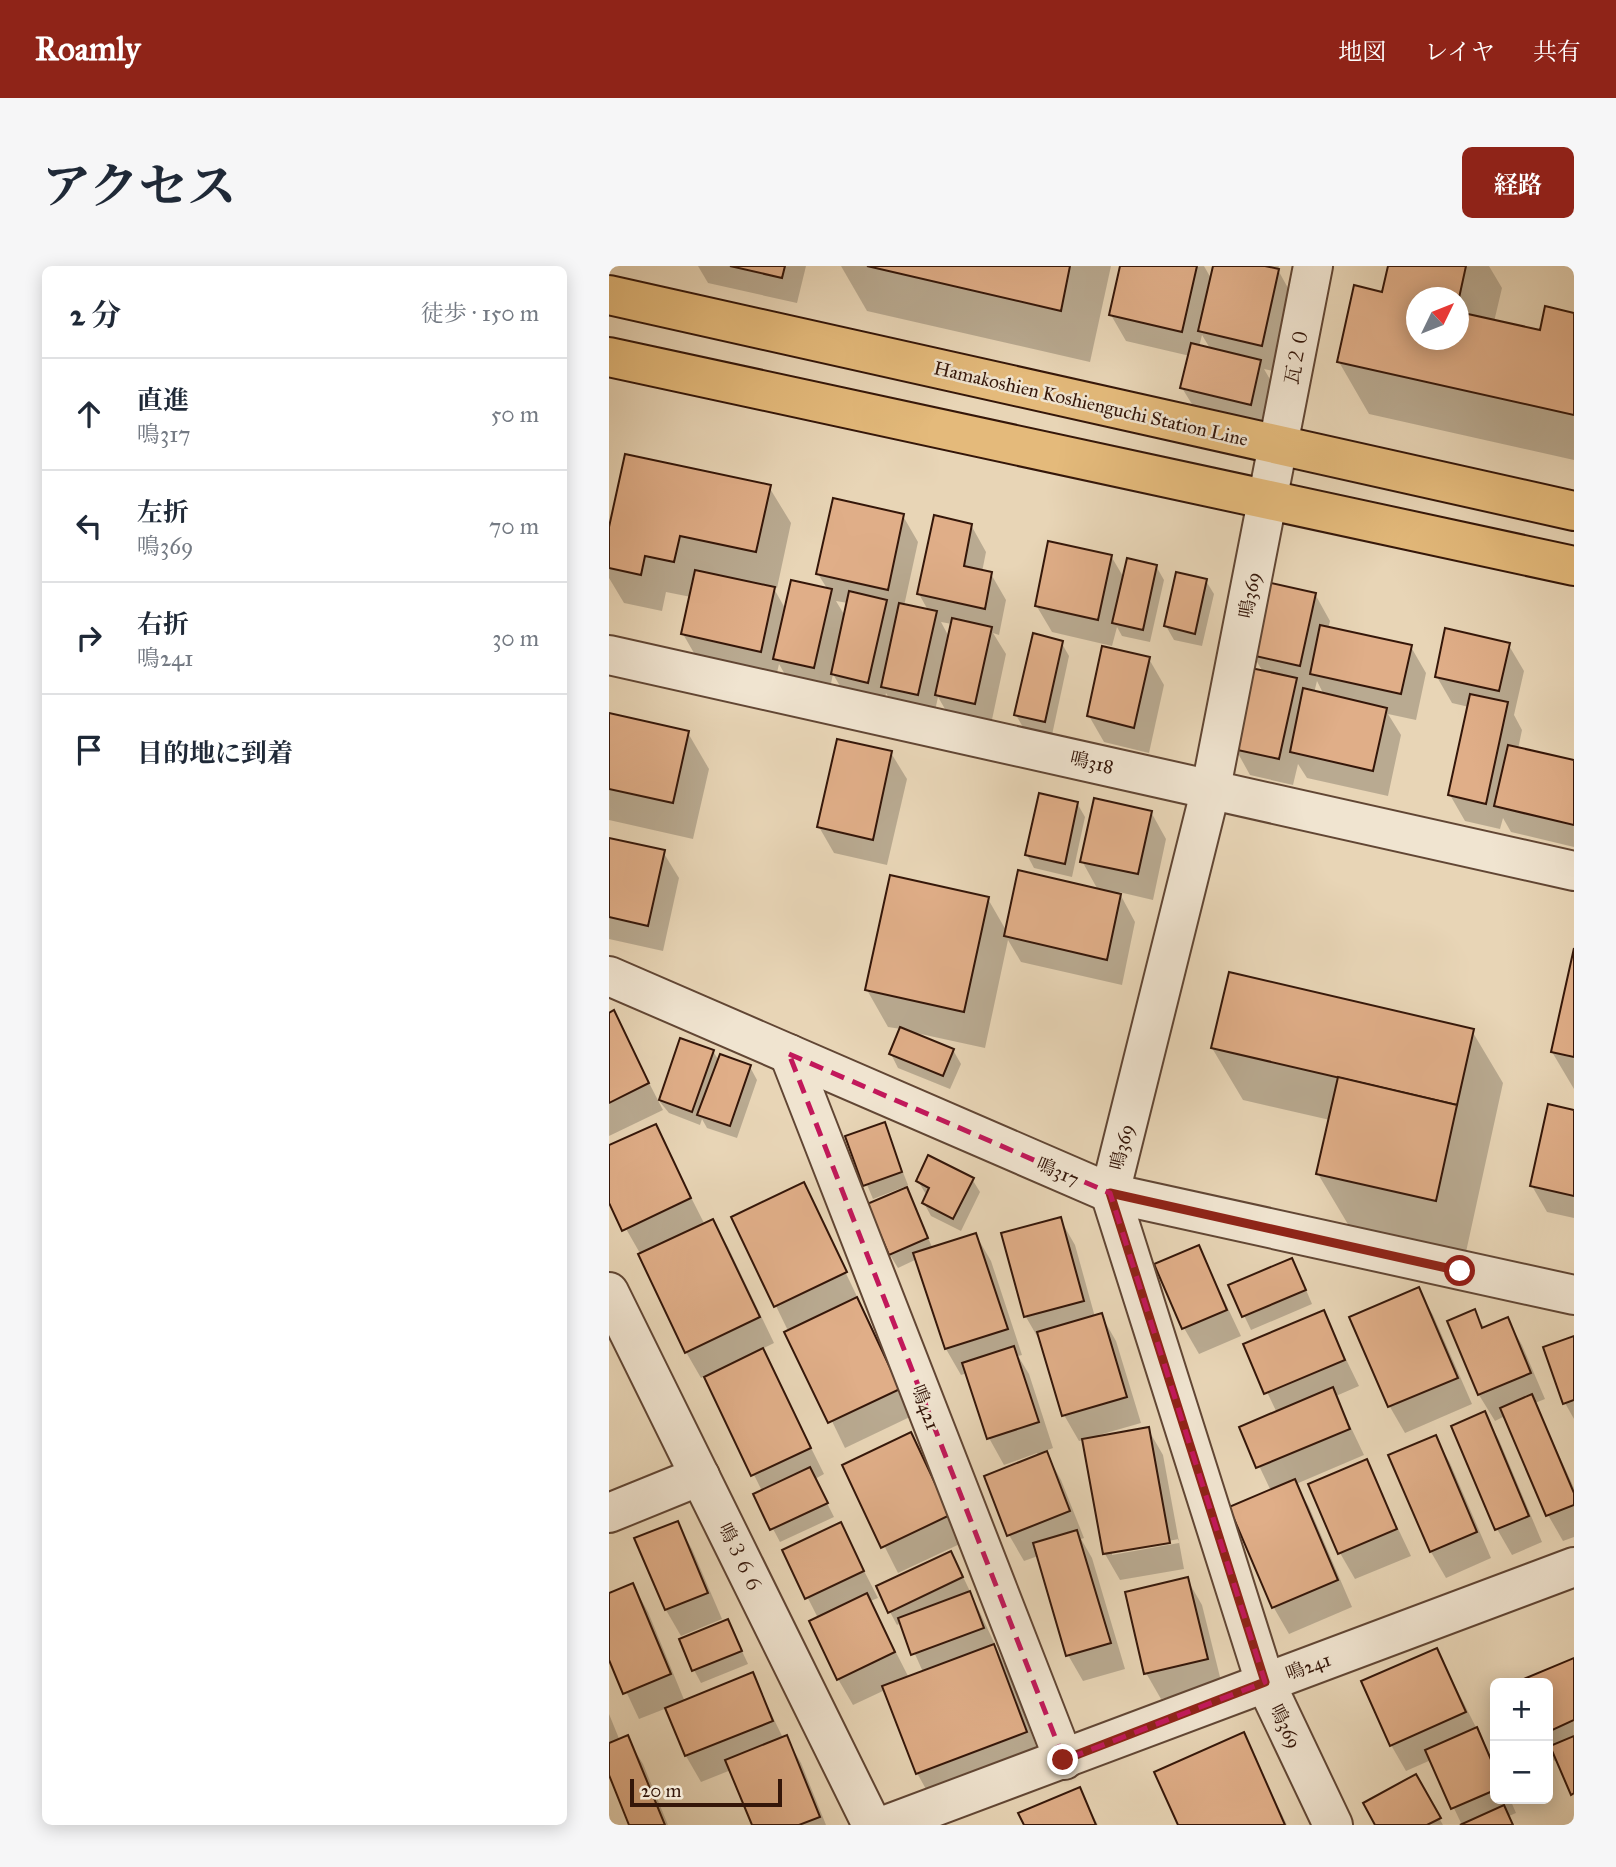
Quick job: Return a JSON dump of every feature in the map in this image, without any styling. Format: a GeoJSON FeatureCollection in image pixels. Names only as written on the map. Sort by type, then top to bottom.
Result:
{"type":"FeatureCollection","features":[{"type":"Feature","properties":{"kind":"main road","name":"Hamakoshien Koshienguchi Station Line"},"geometry":{"type":"LineString","coordinates":[[609,295],[1574,511]]}},
{"type":"Feature","properties":{"kind":"main road"},"geometry":{"type":"LineString","coordinates":[[609,357],[1574,566]]}},
{"type":"Feature","properties":{"kind":"street","name":"瓦２０"},"geometry":{"type":"LineString","coordinates":[[1280,446],[1313,266]]}},
{"type":"Feature","properties":{"kind":"street","name":"鳴369"},"geometry":{"type":"LineString","coordinates":[[1280,446],[1211,788],[1110,1193],[1265,1682],[1333,1825]]}},
{"type":"Feature","properties":{"kind":"street","name":"鳴318"},"geometry":{"type":"LineString","coordinates":[[609,654],[1574,871]]}},
{"type":"Feature","properties":{"kind":"street","name":"鳴317"},"geometry":{"type":"LineString","coordinates":[[609,976],[1110,1193],[1574,1295]]}},
{"type":"Feature","properties":{"kind":"street","name":"鳴421"},"geometry":{"type":"LineString","coordinates":[[789,1054],[1063,1760]]}},
{"type":"Feature","properties":{"kind":"street","name":"鳴３６６"},"geometry":{"type":"LineString","coordinates":[[609,1292],[872,1825]]}},
{"type":"Feature","properties":{"kind":"street"},"geometry":{"type":"LineString","coordinates":[[609,1513],[700,1476]]}},
{"type":"Feature","properties":{"kind":"street","name":"鳴241"},"geometry":{"type":"LineString","coordinates":[[886,1825],[1574,1567]]}},
{"type":"Feature","properties":{"kind":"highlighted area"},"geometry":{"type":"Polygon","coordinates":[[[789,1054],[1110,1193],[1265,1682],[1064,1760],[789,1054]]]}},
{"type":"Feature","properties":{"kind":"building"},"geometry":{"type":"Polygon","coordinates":[[[730,266],[785,266],[782,278],[730,266]]]}},
{"type":"Feature","properties":{"kind":"building"},"geometry":{"type":"Polygon","coordinates":[[[867,266],[1070,266],[1061,311],[867,266]]]}},
{"type":"Feature","properties":{"kind":"building"},"geometry":{"type":"Polygon","coordinates":[[[1120,266],[1197,266],[1182,332],[1109,315],[1120,266]]]}},
{"type":"Feature","properties":{"kind":"building"},"geometry":{"type":"Polygon","coordinates":[[[1213,266],[1265,266],[1279,269],[1262,346],[1198,331],[1213,266]]]}},
{"type":"Feature","properties":{"kind":"building"},"geometry":{"type":"Polygon","coordinates":[[[1388,266],[1466,266],[1461,287],[1406,287],[1406,350],[1469,350],[1469,314],[1540,330],[1545,306],[1574,313],[1574,415],[1337,362],[1354,285],[1382,292],[1388,266]]]}},
{"type":"Feature","properties":{"kind":"building"},"geometry":{"type":"Polygon","coordinates":[[[1191,343],[1261,360],[1251,405],[1180,388],[1191,343]]]}},
{"type":"Feature","properties":{"kind":"building"},"geometry":{"type":"Polygon","coordinates":[[[625,454],[771,485],[756,552],[680,536],[674,562],[645,556],[641,575],[609,568],[609,527],[625,454]]]}},
{"type":"Feature","properties":{"kind":"building"},"geometry":{"type":"Polygon","coordinates":[[[833,498],[904,514],[888,590],[816,574],[833,498]]]}},
{"type":"Feature","properties":{"kind":"building"},"geometry":{"type":"Polygon","coordinates":[[[934,515],[972,524],[964,566],[992,572],[985,609],[917,594],[934,515]]]}},
{"type":"Feature","properties":{"kind":"building"},"geometry":{"type":"Polygon","coordinates":[[[1048,541],[1112,555],[1098,620],[1035,606],[1048,541]]]}},
{"type":"Feature","properties":{"kind":"building"},"geometry":{"type":"Polygon","coordinates":[[[1127,558],[1157,565],[1143,630],[1112,623],[1127,558]]]}},
{"type":"Feature","properties":{"kind":"building"},"geometry":{"type":"Polygon","coordinates":[[[695,570],[775,587],[761,652],[681,634],[695,570]]]}},
{"type":"Feature","properties":{"kind":"building"},"geometry":{"type":"Polygon","coordinates":[[[1176,572],[1207,579],[1195,634],[1164,626],[1176,572]]]}},
{"type":"Feature","properties":{"kind":"building"},"geometry":{"type":"Polygon","coordinates":[[[791,580],[832,589],[814,668],[773,659],[791,580]]]}},
{"type":"Feature","properties":{"kind":"building"},"geometry":{"type":"Polygon","coordinates":[[[1267,582],[1316,593],[1300,666],[1251,655],[1267,582]]]}},
{"type":"Feature","properties":{"kind":"building"},"geometry":{"type":"Polygon","coordinates":[[[849,591],[887,600],[868,683],[831,674],[849,591]]]}},
{"type":"Feature","properties":{"kind":"building"},"geometry":{"type":"Polygon","coordinates":[[[899,603],[937,611],[918,695],[881,687],[899,603]]]}},
{"type":"Feature","properties":{"kind":"building"},"geometry":{"type":"Polygon","coordinates":[[[952,618],[992,627],[975,704],[935,695],[952,618]]]}},
{"type":"Feature","properties":{"kind":"building"},"geometry":{"type":"Polygon","coordinates":[[[1320,625],[1412,645],[1401,694],[1310,674],[1320,625]]]}},
{"type":"Feature","properties":{"kind":"building"},"geometry":{"type":"Polygon","coordinates":[[[1445,628],[1510,643],[1499,691],[1435,677],[1445,628]]]}},
{"type":"Feature","properties":{"kind":"building"},"geometry":{"type":"Polygon","coordinates":[[[1033,633],[1063,641],[1045,722],[1014,715],[1033,633]]]}},
{"type":"Feature","properties":{"kind":"building"},"geometry":{"type":"Polygon","coordinates":[[[1102,646],[1150,657],[1134,728],[1087,716],[1102,646]]]}},
{"type":"Feature","properties":{"kind":"building"},"geometry":{"type":"Polygon","coordinates":[[[1251,668],[1297,678],[1279,759],[1233,749],[1251,668]]]}},
{"type":"Feature","properties":{"kind":"building"},"geometry":{"type":"Polygon","coordinates":[[[1303,688],[1387,708],[1373,771],[1290,752],[1303,688]]]}},
{"type":"Feature","properties":{"kind":"building"},"geometry":{"type":"Polygon","coordinates":[[[1470,694],[1508,702],[1486,804],[1448,795],[1470,694]]]}},
{"type":"Feature","properties":{"kind":"building"},"geometry":{"type":"Polygon","coordinates":[[[609,713],[689,731],[673,803],[609,789],[609,713]]]}},
{"type":"Feature","properties":{"kind":"building"},"geometry":{"type":"Polygon","coordinates":[[[837,739],[892,751],[873,840],[817,827],[837,739]]]}},
{"type":"Feature","properties":{"kind":"building"},"geometry":{"type":"Polygon","coordinates":[[[1508,745],[1574,760],[1574,825],[1494,806],[1508,745]]]}},
{"type":"Feature","properties":{"kind":"building"},"geometry":{"type":"Polygon","coordinates":[[[1039,793],[1078,802],[1065,864],[1025,855],[1039,793]]]}},
{"type":"Feature","properties":{"kind":"building"},"geometry":{"type":"Polygon","coordinates":[[[1094,798],[1152,811],[1138,874],[1080,862],[1094,798]]]}},
{"type":"Feature","properties":{"kind":"building"},"geometry":{"type":"Polygon","coordinates":[[[609,838],[665,850],[648,926],[609,917],[609,838]]]}},
{"type":"Feature","properties":{"kind":"building"},"geometry":{"type":"Polygon","coordinates":[[[1018,870],[1121,894],[1107,960],[1004,936],[1018,870]]]}},
{"type":"Feature","properties":{"kind":"building"},"geometry":{"type":"Polygon","coordinates":[[[890,875],[989,897],[964,1012],[865,990],[890,875]]]}},
{"type":"Feature","properties":{"kind":"building"},"geometry":{"type":"Polygon","coordinates":[[[1574,948],[1574,1057],[1551,1052],[1574,948]]]}},
{"type":"Feature","properties":{"kind":"building"},"geometry":{"type":"Polygon","coordinates":[[[1229,972],[1474,1029],[1457,1105],[1211,1048],[1229,972]]]}},
{"type":"Feature","properties":{"kind":"building"},"geometry":{"type":"Polygon","coordinates":[[[614,1010],[649,1083],[609,1103],[609,1013],[614,1010]]]}},
{"type":"Feature","properties":{"kind":"building"},"geometry":{"type":"Polygon","coordinates":[[[900,1027],[954,1049],[943,1076],[889,1054],[900,1027]]]}},
{"type":"Feature","properties":{"kind":"building"},"geometry":{"type":"Polygon","coordinates":[[[680,1038],[714,1050],[692,1112],[659,1100],[680,1038]]]}},
{"type":"Feature","properties":{"kind":"building"},"geometry":{"type":"Polygon","coordinates":[[[720,1054],[751,1065],[730,1126],[697,1115],[720,1054]]]}},
{"type":"Feature","properties":{"kind":"building"},"geometry":{"type":"Polygon","coordinates":[[[1338,1077],[1457,1105],[1436,1201],[1316,1174],[1338,1077]]]}},
{"type":"Feature","properties":{"kind":"building"},"geometry":{"type":"Polygon","coordinates":[[[1548,1104],[1574,1110],[1574,1196],[1530,1186],[1548,1104]]]}},
{"type":"Feature","properties":{"kind":"building"},"geometry":{"type":"Polygon","coordinates":[[[885,1122],[902,1172],[863,1186],[845,1136],[885,1122]]]}},
{"type":"Feature","properties":{"kind":"building"},"geometry":{"type":"Polygon","coordinates":[[[656,1124],[691,1198],[622,1231],[609,1203],[609,1145],[656,1124]]]}},
{"type":"Feature","properties":{"kind":"building"},"geometry":{"type":"Polygon","coordinates":[[[928,1155],[974,1178],[953,1219],[922,1203],[929,1188],[916,1181],[928,1155]]]}},
{"type":"Feature","properties":{"kind":"building"},"geometry":{"type":"Polygon","coordinates":[[[804,1182],[847,1272],[774,1307],[731,1217],[804,1182]]]}},
{"type":"Feature","properties":{"kind":"building"},"geometry":{"type":"Polygon","coordinates":[[[907,1187],[928,1238],[889,1255],[867,1204],[907,1187]]]}},
{"type":"Feature","properties":{"kind":"building"},"geometry":{"type":"Polygon","coordinates":[[[1061,1217],[1084,1301],[1024,1317],[1001,1233],[1061,1217]]]}},
{"type":"Feature","properties":{"kind":"building"},"geometry":{"type":"Polygon","coordinates":[[[713,1219],[760,1317],[685,1353],[638,1254],[713,1219]]]}},
{"type":"Feature","properties":{"kind":"building"},"geometry":{"type":"Polygon","coordinates":[[[976,1233],[1008,1329],[945,1349],[913,1253],[976,1233]]]}},
{"type":"Feature","properties":{"kind":"building"},"geometry":{"type":"Polygon","coordinates":[[[1199,1245],[1227,1310],[1182,1329],[1154,1264],[1199,1245]]]}},
{"type":"Feature","properties":{"kind":"building"},"geometry":{"type":"Polygon","coordinates":[[[1292,1258],[1306,1290],[1242,1317],[1228,1285],[1292,1258]]]}},
{"type":"Feature","properties":{"kind":"building"},"geometry":{"type":"Polygon","coordinates":[[[1419,1287],[1458,1378],[1388,1407],[1349,1317],[1419,1287]]]}},
{"type":"Feature","properties":{"kind":"building"},"geometry":{"type":"Polygon","coordinates":[[[857,1297],[900,1389],[828,1423],[784,1332],[857,1297]]]}},
{"type":"Feature","properties":{"kind":"building"},"geometry":{"type":"Polygon","coordinates":[[[1475,1309],[1482,1328],[1508,1317],[1531,1373],[1478,1395],[1447,1321],[1475,1309]]]}},
{"type":"Feature","properties":{"kind":"building"},"geometry":{"type":"Polygon","coordinates":[[[1324,1310],[1345,1360],[1264,1394],[1243,1344],[1324,1310]]]}},
{"type":"Feature","properties":{"kind":"building"},"geometry":{"type":"Polygon","coordinates":[[[1102,1313],[1127,1397],[1062,1416],[1037,1332],[1102,1313]]]}},
{"type":"Feature","properties":{"kind":"building"},"geometry":{"type":"Polygon","coordinates":[[[1574,1336],[1574,1400],[1563,1404],[1543,1347],[1574,1336]]]}},
{"type":"Feature","properties":{"kind":"building"},"geometry":{"type":"Polygon","coordinates":[[[1014,1346],[1039,1422],[987,1439],[962,1363],[1014,1346]]]}},
{"type":"Feature","properties":{"kind":"building"},"geometry":{"type":"Polygon","coordinates":[[[763,1348],[811,1448],[751,1476],[704,1377],[763,1348]]]}},
{"type":"Feature","properties":{"kind":"building"},"geometry":{"type":"Polygon","coordinates":[[[1333,1387],[1350,1429],[1256,1468],[1239,1427],[1333,1387]]]}},
{"type":"Feature","properties":{"kind":"building"},"geometry":{"type":"Polygon","coordinates":[[[1532,1394],[1574,1493],[1574,1505],[1546,1516],[1500,1408],[1532,1394]]]}},
{"type":"Feature","properties":{"kind":"building"},"geometry":{"type":"Polygon","coordinates":[[[1485,1411],[1529,1516],[1495,1530],[1451,1426],[1485,1411]]]}},
{"type":"Feature","properties":{"kind":"building"},"geometry":{"type":"Polygon","coordinates":[[[1149,1427],[1170,1543],[1103,1554],[1082,1439],[1149,1427]]]}},
{"type":"Feature","properties":{"kind":"building"},"geometry":{"type":"Polygon","coordinates":[[[911,1432],[950,1515],[881,1548],[842,1465],[911,1432]]]}},
{"type":"Feature","properties":{"kind":"building"},"geometry":{"type":"Polygon","coordinates":[[[1436,1435],[1477,1532],[1430,1552],[1388,1455],[1436,1435]]]}},
{"type":"Feature","properties":{"kind":"building"},"geometry":{"type":"Polygon","coordinates":[[[1047,1451],[1070,1511],[1007,1536],[984,1476],[1047,1451]]]}},
{"type":"Feature","properties":{"kind":"building"},"geometry":{"type":"Polygon","coordinates":[[[1367,1459],[1397,1529],[1338,1554],[1308,1484],[1367,1459]]]}},
{"type":"Feature","properties":{"kind":"building"},"geometry":{"type":"Polygon","coordinates":[[[810,1467],[828,1503],[770,1530],[753,1494],[810,1467]]]}},
{"type":"Feature","properties":{"kind":"building"},"geometry":{"type":"Polygon","coordinates":[[[1295,1479],[1338,1580],[1272,1608],[1229,1507],[1295,1479]]]}},
{"type":"Feature","properties":{"kind":"building"},"geometry":{"type":"Polygon","coordinates":[[[678,1521],[708,1593],[665,1610],[634,1538],[678,1521]]]}},
{"type":"Feature","properties":{"kind":"building"},"geometry":{"type":"Polygon","coordinates":[[[841,1522],[864,1571],[805,1599],[782,1550],[841,1522]]]}},
{"type":"Feature","properties":{"kind":"building"},"geometry":{"type":"Polygon","coordinates":[[[1077,1530],[1111,1643],[1066,1656],[1033,1543],[1077,1530]]]}},
{"type":"Feature","properties":{"kind":"building"},"geometry":{"type":"Polygon","coordinates":[[[951,1551],[963,1577],[888,1613],[876,1586],[951,1551]]]}},
{"type":"Feature","properties":{"kind":"building"},"geometry":{"type":"Polygon","coordinates":[[[1188,1577],[1208,1659],[1144,1674],[1125,1592],[1188,1577]]]}},
{"type":"Feature","properties":{"kind":"building"},"geometry":{"type":"Polygon","coordinates":[[[633,1583],[671,1674],[623,1694],[609,1660],[609,1593],[633,1583]]]}},
{"type":"Feature","properties":{"kind":"building"},"geometry":{"type":"Polygon","coordinates":[[[970,1591],[984,1628],[911,1655],[898,1618],[970,1591]]]}},
{"type":"Feature","properties":{"kind":"building"},"geometry":{"type":"Polygon","coordinates":[[[867,1593],[895,1652],[837,1680],[809,1621],[867,1593]]]}},
{"type":"Feature","properties":{"kind":"building"},"geometry":{"type":"Polygon","coordinates":[[[728,1619],[742,1651],[692,1671],[679,1639],[728,1619]]]}},
{"type":"Feature","properties":{"kind":"building"},"geometry":{"type":"Polygon","coordinates":[[[994,1644],[1027,1732],[916,1774],[882,1686],[994,1644]]]}},
{"type":"Feature","properties":{"kind":"building"},"geometry":{"type":"Polygon","coordinates":[[[1437,1648],[1466,1712],[1390,1746],[1361,1681],[1437,1648]]]}},
{"type":"Feature","properties":{"kind":"building"},"geometry":{"type":"Polygon","coordinates":[[[1574,1658],[1574,1720],[1553,1730],[1553,1678],[1526,1678],[1574,1658]]]}},
{"type":"Feature","properties":{"kind":"building"},"geometry":{"type":"Polygon","coordinates":[[[753,1672],[773,1721],[685,1756],[665,1708],[753,1672]]]}},
{"type":"Feature","properties":{"kind":"building"},"geometry":{"type":"Polygon","coordinates":[[[1477,1727],[1490,1757],[1490,1792],[1451,1809],[1425,1750],[1477,1727]]]}},
{"type":"Feature","properties":{"kind":"building"},"geometry":{"type":"Polygon","coordinates":[[[1244,1732],[1285,1825],[1178,1825],[1154,1772],[1244,1732]]]}},
{"type":"Feature","properties":{"kind":"building"},"geometry":{"type":"Polygon","coordinates":[[[628,1735],[665,1825],[629,1825],[609,1775],[609,1743],[628,1735]]]}},
{"type":"Feature","properties":{"kind":"building"},"geometry":{"type":"Polygon","coordinates":[[[787,1735],[820,1817],[799,1825],[752,1825],[725,1760],[787,1735]]]}},
{"type":"Feature","properties":{"kind":"building"},"geometry":{"type":"Polygon","coordinates":[[[1574,1736],[1574,1793],[1571,1795],[1553,1753],[1553,1745],[1574,1736]]]}},
{"type":"Feature","properties":{"kind":"building"},"geometry":{"type":"Polygon","coordinates":[[[1416,1774],[1441,1818],[1427,1825],[1375,1825],[1363,1803],[1416,1774]]]}},
{"type":"Feature","properties":{"kind":"building"},"geometry":{"type":"Polygon","coordinates":[[[1080,1787],[1096,1825],[1024,1825],[1018,1813],[1080,1787]]]}},
{"type":"Feature","properties":{"kind":"building"},"geometry":{"type":"Polygon","coordinates":[[[1504,1805],[1513,1825],[1460,1825],[1504,1805]]]}},
{"type":"Feature","properties":{"kind":"route"},"geometry":{"type":"LineString","coordinates":[[1063,1760],[1265,1682],[1110,1193],[1460,1271]]}}]}
